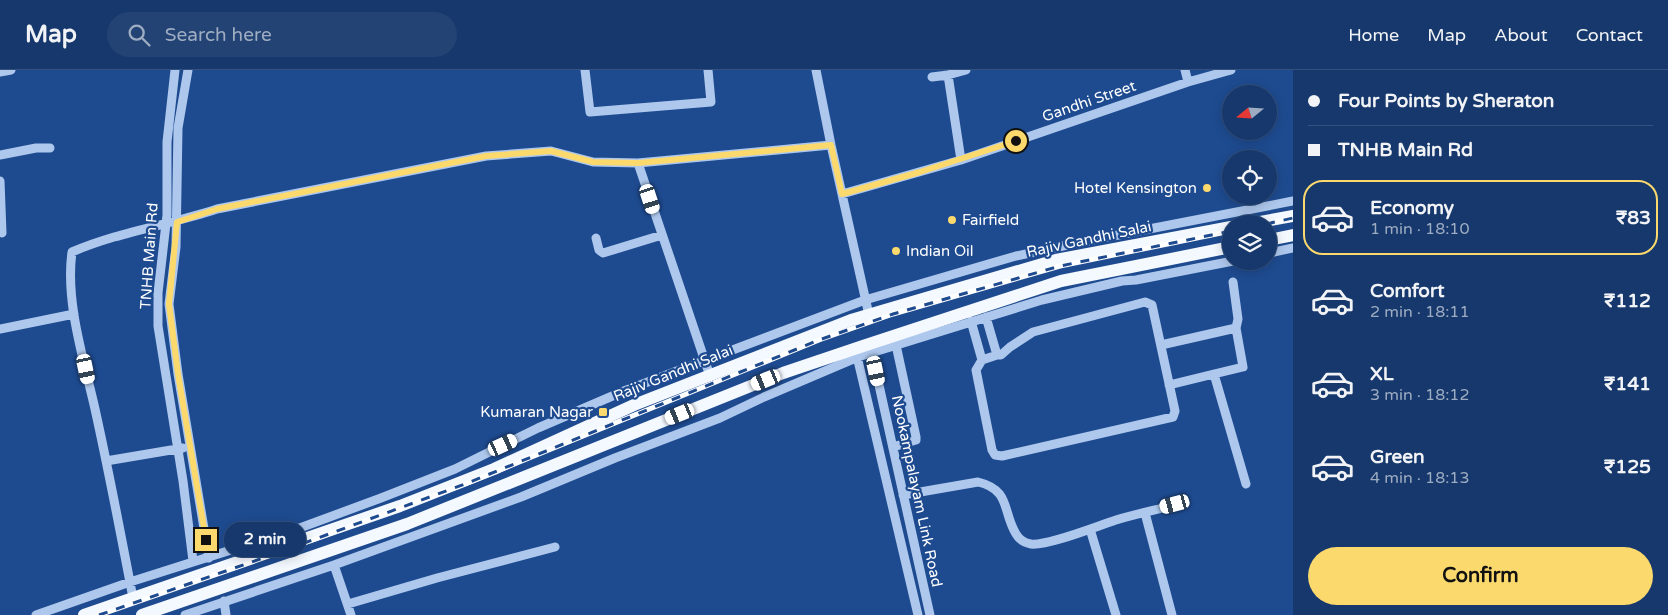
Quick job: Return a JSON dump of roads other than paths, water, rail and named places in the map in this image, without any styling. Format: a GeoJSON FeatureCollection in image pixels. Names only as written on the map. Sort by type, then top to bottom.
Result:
{"type":"FeatureCollection","features":[{"type":"Feature","properties":{"kind":"main road"},"geometry":{"type":"LineString","coordinates":[[1277,219],[1293,216]]}},
{"type":"Feature","properties":{"kind":"main road","name":"Rajiv Gandhi Salai"},"geometry":{"type":"LineString","coordinates":[[84,615],[400,506],[494,469],[634,405],[851,320],[1056,260],[1222,229]]}},
{"type":"Feature","properties":{"kind":"main road"},"geometry":{"type":"LineString","coordinates":[[1277,238],[1293,235]]}},
{"type":"Feature","properties":{"kind":"main road"},"geometry":{"type":"LineString","coordinates":[[142,615],[398,527],[783,373],[856,353],[1062,281],[1222,249]]}},
{"type":"Feature","properties":{"kind":"main road"},"geometry":{"type":"LineString","coordinates":[[445,488],[452,506]]}},
{"type":"Feature","properties":{"kind":"street"},"geometry":{"type":"LineString","coordinates":[[0,72],[11,70]]}},
{"type":"Feature","properties":{"kind":"street","name":"TNHB Main Rd"},"geometry":{"type":"LineString","coordinates":[[175,70],[166,142],[166,223],[157,304],[158,326],[194,562]]}},
{"type":"Feature","properties":{"kind":"street","name":"TNHB Main Rd"},"geometry":{"type":"LineString","coordinates":[[188,70],[178,128],[177,222],[169,304],[190,448],[209,558]]}},
{"type":"Feature","properties":{"kind":"street"},"geometry":{"type":"LineString","coordinates":[[585,70],[590,112],[711,102],[708,70]]}},
{"type":"Feature","properties":{"kind":"street"},"geometry":{"type":"LineString","coordinates":[[816,70],[869,315]]}},
{"type":"Feature","properties":{"kind":"street"},"geometry":{"type":"LineString","coordinates":[[932,77],[966,70]]}},
{"type":"Feature","properties":{"kind":"street"},"geometry":{"type":"LineString","coordinates":[[1185,70],[1188,82]]}},
{"type":"Feature","properties":{"kind":"street","name":"Gandhi Street"},"geometry":{"type":"LineString","coordinates":[[842,194],[960,160],[1227,70]]}},
{"type":"Feature","properties":{"kind":"street"},"geometry":{"type":"LineString","coordinates":[[948,75],[960,160]]}},
{"type":"Feature","properties":{"kind":"street"},"geometry":{"type":"LineString","coordinates":[[133,598],[74,314],[71,284],[72,252],[86,246],[166,223],[177,222],[217,209],[486,156],[551,151],[593,162],[638,163],[831,145]]}},
{"type":"Feature","properties":{"kind":"street"},"geometry":{"type":"LineString","coordinates":[[0,155],[36,148],[50,148]]}},
{"type":"Feature","properties":{"kind":"street"},"geometry":{"type":"LineString","coordinates":[[638,163],[710,376]]}},
{"type":"Feature","properties":{"kind":"street"},"geometry":{"type":"LineString","coordinates":[[0,181],[2,233]]}},
{"type":"Feature","properties":{"kind":"street"},"geometry":{"type":"LineString","coordinates":[[36,615],[130,582],[297,529],[455,470],[538,428],[624,391],[865,300],[1024,254],[1293,201]]}},
{"type":"Feature","properties":{"kind":"street"},"geometry":{"type":"LineString","coordinates":[[596,238],[599,250],[603,252],[662,235]]}},
{"type":"Feature","properties":{"kind":"street"},"geometry":{"type":"LineString","coordinates":[[1277,251],[1293,248]]}},
{"type":"Feature","properties":{"kind":"street"},"geometry":{"type":"LineString","coordinates":[[871,348],[896,345],[1042,300],[1122,281],[1222,263]]}},
{"type":"Feature","properties":{"kind":"street"},"geometry":{"type":"LineString","coordinates":[[1169,385],[1243,366],[1236,328],[1238,319],[1233,282]]}},
{"type":"Feature","properties":{"kind":"street"},"geometry":{"type":"LineString","coordinates":[[1145,302],[1152,305],[1161,345],[1175,410],[1173,416],[1167,419],[1002,456],[995,455],[992,450],[976,370],[982,360],[1001,355],[1033,332],[1145,302]]}},
{"type":"Feature","properties":{"kind":"street"},"geometry":{"type":"LineString","coordinates":[[0,329],[74,314]]}},
{"type":"Feature","properties":{"kind":"street"},"geometry":{"type":"LineString","coordinates":[[986,317],[997,355]]}},
{"type":"Feature","properties":{"kind":"street"},"geometry":{"type":"LineString","coordinates":[[971,321],[982,360]]}},
{"type":"Feature","properties":{"kind":"street"},"geometry":{"type":"LineString","coordinates":[[1161,345],[1236,328]]}},
{"type":"Feature","properties":{"kind":"street"},"geometry":{"type":"LineString","coordinates":[[893,446],[916,440],[896,345]]}},
{"type":"Feature","properties":{"kind":"street","name":"Nookampalayam Link Road"},"geometry":{"type":"LineString","coordinates":[[871,348],[930,615]]}},
{"type":"Feature","properties":{"kind":"street"},"geometry":{"type":"LineString","coordinates":[[185,615],[334,565],[521,497],[615,458],[720,418],[856,353]]}},
{"type":"Feature","properties":{"kind":"street","name":"Nookampalayam Link Road"},"geometry":{"type":"LineString","coordinates":[[856,353],[918,615]]}},
{"type":"Feature","properties":{"kind":"street"},"geometry":{"type":"LineString","coordinates":[[1214,374],[1246,484]]}},
{"type":"Feature","properties":{"kind":"street"},"geometry":{"type":"LineString","coordinates":[[106,461],[190,448]]}},
{"type":"Feature","properties":{"kind":"street"},"geometry":{"type":"LineString","coordinates":[[904,494],[978,482],[989,484],[997,489],[1002,498],[1016,535],[1022,541],[1032,544],[1047,542],[1175,504]]}},
{"type":"Feature","properties":{"kind":"street"},"geometry":{"type":"LineString","coordinates":[[1145,512],[1172,615]]}},
{"type":"Feature","properties":{"kind":"street"},"geometry":{"type":"LineString","coordinates":[[1090,529],[1116,615]]}},
{"type":"Feature","properties":{"kind":"street"},"geometry":{"type":"LineString","coordinates":[[348,604],[437,578],[555,548]]}},
{"type":"Feature","properties":{"kind":"street"},"geometry":{"type":"LineString","coordinates":[[334,565],[351,615]]}},
{"type":"Feature","properties":{"kind":"street"},"geometry":{"type":"LineString","coordinates":[[224,602],[226,615]]}},
{"type":"Feature","properties":{"kind":"railway"},"geometry":{"type":"LineString","coordinates":[[1277,222],[1293,218]]}},
{"type":"Feature","properties":{"kind":"railway"},"geometry":{"type":"LineString","coordinates":[[99,615],[269,556],[465,484],[819,340],[893,314],[1060,266],[1222,233]]}},
{"type":"Feature","properties":{"kind":"place","name":"Hotel Kensington"},"geometry":{"type":"Point","coordinates":[1207,188]}},
{"type":"Feature","properties":{"kind":"place","name":"Fairfield"},"geometry":{"type":"Point","coordinates":[952,220]}},
{"type":"Feature","properties":{"kind":"place","name":"Indian Oil"},"geometry":{"type":"Point","coordinates":[896,251]}},
{"type":"Feature","properties":{"kind":"place","name":"Kumaran Nagar"},"geometry":{"type":"Point","coordinates":[603,412]}}]}
